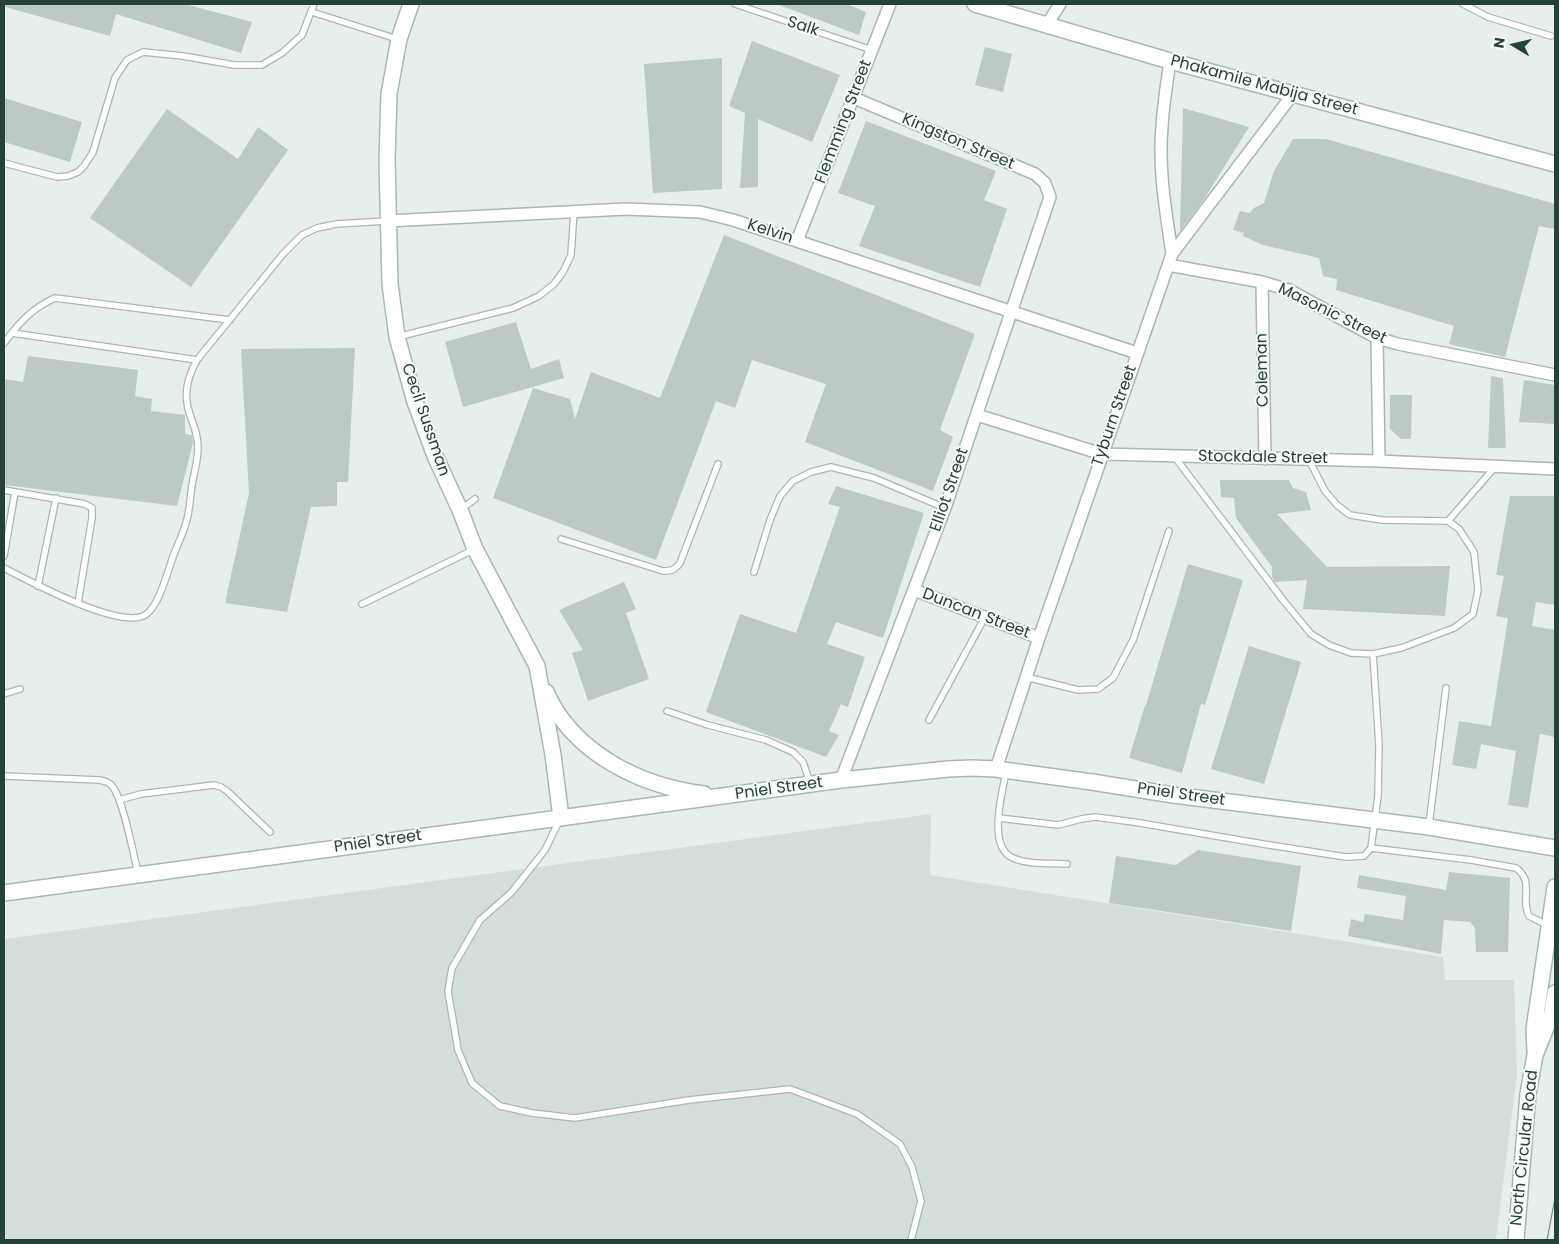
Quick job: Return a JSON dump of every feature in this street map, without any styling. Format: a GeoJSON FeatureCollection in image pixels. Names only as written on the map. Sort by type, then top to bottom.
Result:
{"type":"FeatureCollection","features":[{"type":"Feature","properties":{"kind":"street","name":"Cecil Sussman"},"geometry":{"type":"LineString","coordinates":[[411,4],[399,40],[389,94],[386,159],[390,284],[398,337],[415,402],[435,456],[460,510],[474,549],[537,666],[553,755],[561,818]]}},
{"type":"Feature","properties":{"kind":"street","name":"Flemming Street"},"geometry":{"type":"LineString","coordinates":[[798,241],[890,4]]}},
{"type":"Feature","properties":{"kind":"street","name":"Phakamile Mabija Street"},"geometry":{"type":"LineString","coordinates":[[975,4],[1170,61],[1555,164]]}},
{"type":"Feature","properties":{"kind":"street"},"geometry":{"type":"LineString","coordinates":[[1046,26],[1060,4]]}},
{"type":"Feature","properties":{"kind":"street"},"geometry":{"type":"LineString","coordinates":[[1170,61],[1161,128],[1161,154],[1163,193],[1172,254]]}},
{"type":"Feature","properties":{"kind":"street","name":"Tyburn Street"},"geometry":{"type":"LineString","coordinates":[[1001,769],[1026,677],[1172,254],[1293,94]]}},
{"type":"Feature","properties":{"kind":"street","name":"Kingston Street"},"geometry":{"type":"LineString","coordinates":[[854,98],[1035,174],[1045,183],[1050,197]]}},
{"type":"Feature","properties":{"kind":"street","name":"Elliot Street"},"geometry":{"type":"LineString","coordinates":[[841,780],[945,508],[1050,197]]}},
{"type":"Feature","properties":{"kind":"street","name":"Kelvin"},"geometry":{"type":"LineString","coordinates":[[387,221],[626,209],[700,212],[733,220],[1137,353]]}},
{"type":"Feature","properties":{"kind":"street","name":"Masonic Street"},"geometry":{"type":"LineString","coordinates":[[1168,265],[1262,282],[1289,290],[1377,338],[1398,344],[1555,374]]}},
{"type":"Feature","properties":{"kind":"street","name":"Coleman"},"geometry":{"type":"LineString","coordinates":[[1262,282],[1265,459]]}},
{"type":"Feature","properties":{"kind":"street"},"geometry":{"type":"LineString","coordinates":[[1377,338],[1378,460]]}},
{"type":"Feature","properties":{"kind":"street","name":"Stockdale Street"},"geometry":{"type":"LineString","coordinates":[[976,415],[1102,454],[1378,460],[1555,469]]}},
{"type":"Feature","properties":{"kind":"street","name":"Duncan Street"},"geometry":{"type":"LineString","coordinates":[[914,590],[1039,638]]}},
{"type":"Feature","properties":{"kind":"street"},"geometry":{"type":"LineString","coordinates":[[537,666],[547,694],[562,720],[604,758],[629,773],[655,784],[683,791],[712,794],[768,791]]}},
{"type":"Feature","properties":{"kind":"street","name":"Pniel Street"},"geometry":{"type":"LineString","coordinates":[[4,893],[841,780],[972,768],[1001,769],[1173,795],[1428,827],[1555,848]]}},
{"type":"Feature","properties":{"kind":"street","name":"North Circular Road"},"geometry":{"type":"LineString","coordinates":[[1535,1055],[1534,1029],[1555,887]]}},
{"type":"Feature","properties":{"kind":"street","name":"North Circular Road"},"geometry":{"type":"LineString","coordinates":[[1516,1240],[1524,1122],[1528,1094],[1535,1055],[1552,1013],[1555,993]]}},
{"type":"Feature","properties":{"kind":"lane"},"geometry":{"type":"LineString","coordinates":[[4,163],[57,177],[68,176],[78,172],[93,152],[115,78],[127,60],[143,52],[183,56],[234,65],[262,65],[282,53],[302,35],[314,4]]}},
{"type":"Feature","properties":{"kind":"lane","name":"Salk"},"geometry":{"type":"LineString","coordinates":[[734,4],[872,50]]}},
{"type":"Feature","properties":{"kind":"lane"},"geometry":{"type":"LineString","coordinates":[[1463,4],[1488,17],[1551,36]]}},
{"type":"Feature","properties":{"kind":"lane"},"geometry":{"type":"LineString","coordinates":[[312,12],[399,40]]}},
{"type":"Feature","properties":{"kind":"lane"},"geometry":{"type":"LineString","coordinates":[[398,337],[513,308],[539,296],[559,278],[571,255],[574,211]]}},
{"type":"Feature","properties":{"kind":"lane"},"geometry":{"type":"LineString","coordinates":[[4,568],[38,586],[78,603],[119,617],[134,618],[145,615],[158,600],[187,521],[198,449],[197,430],[186,400],[190,372],[197,360],[283,254],[302,236],[317,228],[336,224],[387,221]]}},
{"type":"Feature","properties":{"kind":"lane"},"geometry":{"type":"LineString","coordinates":[[4,343],[31,312],[40,305],[55,298],[230,320]]}},
{"type":"Feature","properties":{"kind":"lane"},"geometry":{"type":"LineString","coordinates":[[12,333],[197,360]]}},
{"type":"Feature","properties":{"kind":"lane"},"geometry":{"type":"LineString","coordinates":[[1174,456],[1277,593],[1311,634],[1329,645],[1351,653],[1373,654],[1401,648],[1454,628],[1473,614],[1478,590],[1474,552],[1459,529],[1448,521],[1382,520],[1350,515],[1337,505],[1325,491],[1309,460]]}},
{"type":"Feature","properties":{"kind":"lane"},"geometry":{"type":"LineString","coordinates":[[561,539],[663,571],[676,569],[718,464]]}},
{"type":"Feature","properties":{"kind":"lane"},"geometry":{"type":"LineString","coordinates":[[1448,521],[1496,466]]}},
{"type":"Feature","properties":{"kind":"lane"},"geometry":{"type":"LineString","coordinates":[[754,572],[770,520],[780,496],[793,481],[811,472],[831,467],[874,478],[945,508]]}},
{"type":"Feature","properties":{"kind":"lane"},"geometry":{"type":"LineString","coordinates":[[4,490],[56,498],[85,504],[92,508],[78,603]]}},
{"type":"Feature","properties":{"kind":"lane"},"geometry":{"type":"LineString","coordinates":[[4,556],[15,492]]}},
{"type":"Feature","properties":{"kind":"lane"},"geometry":{"type":"LineString","coordinates":[[38,586],[56,498]]}},
{"type":"Feature","properties":{"kind":"lane"},"geometry":{"type":"LineString","coordinates":[[460,510],[476,499]]}},
{"type":"Feature","properties":{"kind":"lane"},"geometry":{"type":"LineString","coordinates":[[1026,677],[1078,690],[1098,689],[1113,678],[1133,640],[1169,531]]}},
{"type":"Feature","properties":{"kind":"lane"},"geometry":{"type":"LineString","coordinates":[[362,604],[474,549]]}},
{"type":"Feature","properties":{"kind":"lane"},"geometry":{"type":"LineString","coordinates":[[929,720],[985,617]]}},
{"type":"Feature","properties":{"kind":"lane"},"geometry":{"type":"LineString","coordinates":[[999,818],[1058,824],[1095,817],[1346,857],[1364,856],[1371,848],[1375,820],[1379,745],[1373,654]]}},
{"type":"Feature","properties":{"kind":"lane"},"geometry":{"type":"LineString","coordinates":[[1428,827],[1446,688]]}},
{"type":"Feature","properties":{"kind":"lane"},"geometry":{"type":"LineString","coordinates":[[4,694],[20,689]]}},
{"type":"Feature","properties":{"kind":"lane"},"geometry":{"type":"LineString","coordinates":[[667,712],[766,740],[793,752],[803,762],[810,785]]}},
{"type":"Feature","properties":{"kind":"lane"},"geometry":{"type":"LineString","coordinates":[[1001,769],[998,836],[1002,849],[1012,858],[1031,862],[1067,864]]}},
{"type":"Feature","properties":{"kind":"lane"},"geometry":{"type":"LineString","coordinates":[[4,776],[108,782],[113,787],[118,800],[138,874]]}},
{"type":"Feature","properties":{"kind":"lane"},"geometry":{"type":"LineString","coordinates":[[118,800],[141,794],[214,785],[226,791],[270,832]]}},
{"type":"Feature","properties":{"kind":"lane"},"geometry":{"type":"LineString","coordinates":[[561,818],[545,850],[511,893],[480,920],[452,968],[448,991],[458,1050],[472,1083],[500,1106],[532,1113],[575,1118],[689,1100],[790,1089],[857,1114],[900,1144],[912,1167],[921,1201],[911,1240]]}},
{"type":"Feature","properties":{"kind":"lane"},"geometry":{"type":"LineString","coordinates":[[1371,848],[1471,860],[1516,868],[1522,872],[1526,879],[1526,908],[1529,916],[1550,926]]}},
{"type":"Feature","properties":{"kind":"shaded area"},"geometry":{"type":"Polygon","coordinates":[[[931,814],[930,875],[1443,957],[1445,980],[1514,980],[1517,1074],[1496,1239],[4,1240],[4,939],[931,814]]]}},
{"type":"Feature","properties":{"kind":"building"},"geometry":{"type":"Polygon","coordinates":[[[6,4],[185,4],[252,22],[241,53],[116,14],[110,36],[5,7],[6,4]]]}},
{"type":"Feature","properties":{"kind":"building"},"geometry":{"type":"Polygon","coordinates":[[[779,4],[847,4],[866,12],[859,35],[779,4]]]}},
{"type":"Feature","properties":{"kind":"building"},"geometry":{"type":"Polygon","coordinates":[[[752,41],[840,75],[812,142],[758,119],[758,187],[740,188],[745,113],[729,106],[752,41]]]}},
{"type":"Feature","properties":{"kind":"building"},"geometry":{"type":"Polygon","coordinates":[[[985,47],[1012,54],[1003,92],[975,85],[985,47]]]}},
{"type":"Feature","properties":{"kind":"building"},"geometry":{"type":"Polygon","coordinates":[[[722,58],[722,189],[653,193],[644,64],[722,58]]]}},
{"type":"Feature","properties":{"kind":"building"},"geometry":{"type":"Polygon","coordinates":[[[4,98],[82,122],[70,162],[4,142],[4,98]]]}},
{"type":"Feature","properties":{"kind":"building"},"geometry":{"type":"Polygon","coordinates":[[[1183,108],[1249,127],[1203,201],[1180,231],[1183,108]]]}},
{"type":"Feature","properties":{"kind":"building"},"geometry":{"type":"Polygon","coordinates":[[[167,109],[238,159],[258,127],[288,150],[191,287],[90,218],[167,109]]]}},
{"type":"Feature","properties":{"kind":"building"},"geometry":{"type":"Polygon","coordinates":[[[866,121],[996,171],[984,200],[1007,209],[980,287],[859,246],[875,206],[838,193],[866,121]]]}},
{"type":"Feature","properties":{"kind":"building"},"geometry":{"type":"Polygon","coordinates":[[[1293,139],[1326,139],[1555,204],[1555,229],[1539,226],[1505,357],[1449,344],[1454,326],[1336,290],[1337,279],[1323,276],[1319,258],[1263,245],[1243,236],[1244,233],[1233,230],[1240,211],[1250,213],[1254,208],[1264,203],[1274,171],[1293,139]]]}},
{"type":"Feature","properties":{"kind":"building"},"geometry":{"type":"Polygon","coordinates":[[[724,235],[975,334],[940,430],[953,437],[933,491],[805,442],[826,384],[752,360],[735,408],[716,401],[656,560],[493,498],[533,388],[570,399],[575,419],[591,372],[660,398],[724,235]]]}},
{"type":"Feature","properties":{"kind":"building"},"geometry":{"type":"Polygon","coordinates":[[[516,322],[531,369],[559,359],[564,378],[463,407],[445,342],[516,322]]]}},
{"type":"Feature","properties":{"kind":"building"},"geometry":{"type":"Polygon","coordinates":[[[355,348],[348,482],[337,482],[337,506],[311,507],[287,612],[225,603],[249,493],[241,349],[355,348]]]}},
{"type":"Feature","properties":{"kind":"building"},"geometry":{"type":"Polygon","coordinates":[[[28,356],[138,370],[135,396],[152,399],[151,411],[185,415],[185,434],[192,435],[193,443],[177,506],[4,485],[4,379],[23,382],[28,356]]]}},
{"type":"Feature","properties":{"kind":"building"},"geometry":{"type":"Polygon","coordinates":[[[1491,376],[1503,378],[1506,448],[1488,448],[1491,376]]]}},
{"type":"Feature","properties":{"kind":"building"},"geometry":{"type":"Polygon","coordinates":[[[1524,380],[1555,385],[1555,424],[1519,422],[1524,380]]]}},
{"type":"Feature","properties":{"kind":"building"},"geometry":{"type":"Polygon","coordinates":[[[1390,395],[1412,395],[1411,439],[1401,439],[1390,429],[1390,395]]]}},
{"type":"Feature","properties":{"kind":"building"},"geometry":{"type":"Polygon","coordinates":[[[1220,480],[1289,480],[1293,488],[1306,492],[1311,510],[1277,514],[1327,567],[1450,566],[1445,616],[1303,609],[1307,580],[1275,582],[1272,577],[1272,567],[1236,518],[1234,498],[1221,497],[1220,480]]]}},
{"type":"Feature","properties":{"kind":"building"},"geometry":{"type":"Polygon","coordinates":[[[836,486],[924,513],[883,638],[836,622],[827,644],[865,657],[848,707],[841,704],[829,731],[839,735],[826,757],[706,712],[740,614],[796,633],[840,507],[828,504],[836,486]]]}},
{"type":"Feature","properties":{"kind":"building"},"geometry":{"type":"Polygon","coordinates":[[[1510,496],[1555,496],[1555,605],[1536,602],[1532,626],[1555,630],[1555,737],[1540,734],[1528,808],[1508,805],[1516,751],[1481,744],[1476,769],[1452,765],[1459,721],[1491,726],[1508,618],[1496,616],[1504,576],[1496,575],[1510,496]]]}},
{"type":"Feature","properties":{"kind":"building"},"geometry":{"type":"Polygon","coordinates":[[[1188,564],[1243,580],[1205,705],[1201,704],[1182,773],[1129,758],[1188,564]]]}},
{"type":"Feature","properties":{"kind":"building"},"geometry":{"type":"Polygon","coordinates":[[[624,582],[636,609],[626,613],[649,679],[588,701],[572,653],[583,650],[559,610],[624,582]]]}},
{"type":"Feature","properties":{"kind":"building"},"geometry":{"type":"Polygon","coordinates":[[[1249,646],[1301,662],[1264,784],[1211,769],[1249,646]]]}},
{"type":"Feature","properties":{"kind":"building"},"geometry":{"type":"Polygon","coordinates":[[[1198,850],[1301,866],[1291,931],[1109,903],[1116,856],[1176,865],[1198,850]]]}},
{"type":"Feature","properties":{"kind":"building"},"geometry":{"type":"Polygon","coordinates":[[[1449,872],[1510,878],[1508,952],[1476,952],[1475,928],[1470,922],[1444,920],[1441,954],[1348,936],[1351,919],[1363,922],[1365,914],[1403,920],[1406,896],[1357,888],[1359,875],[1446,890],[1449,872]]]}},
{"type":"Feature","properties":{"kind":"tram line"},"geometry":{"type":"LineString","coordinates":[[1547,1240],[1555,1198]]}}]}
